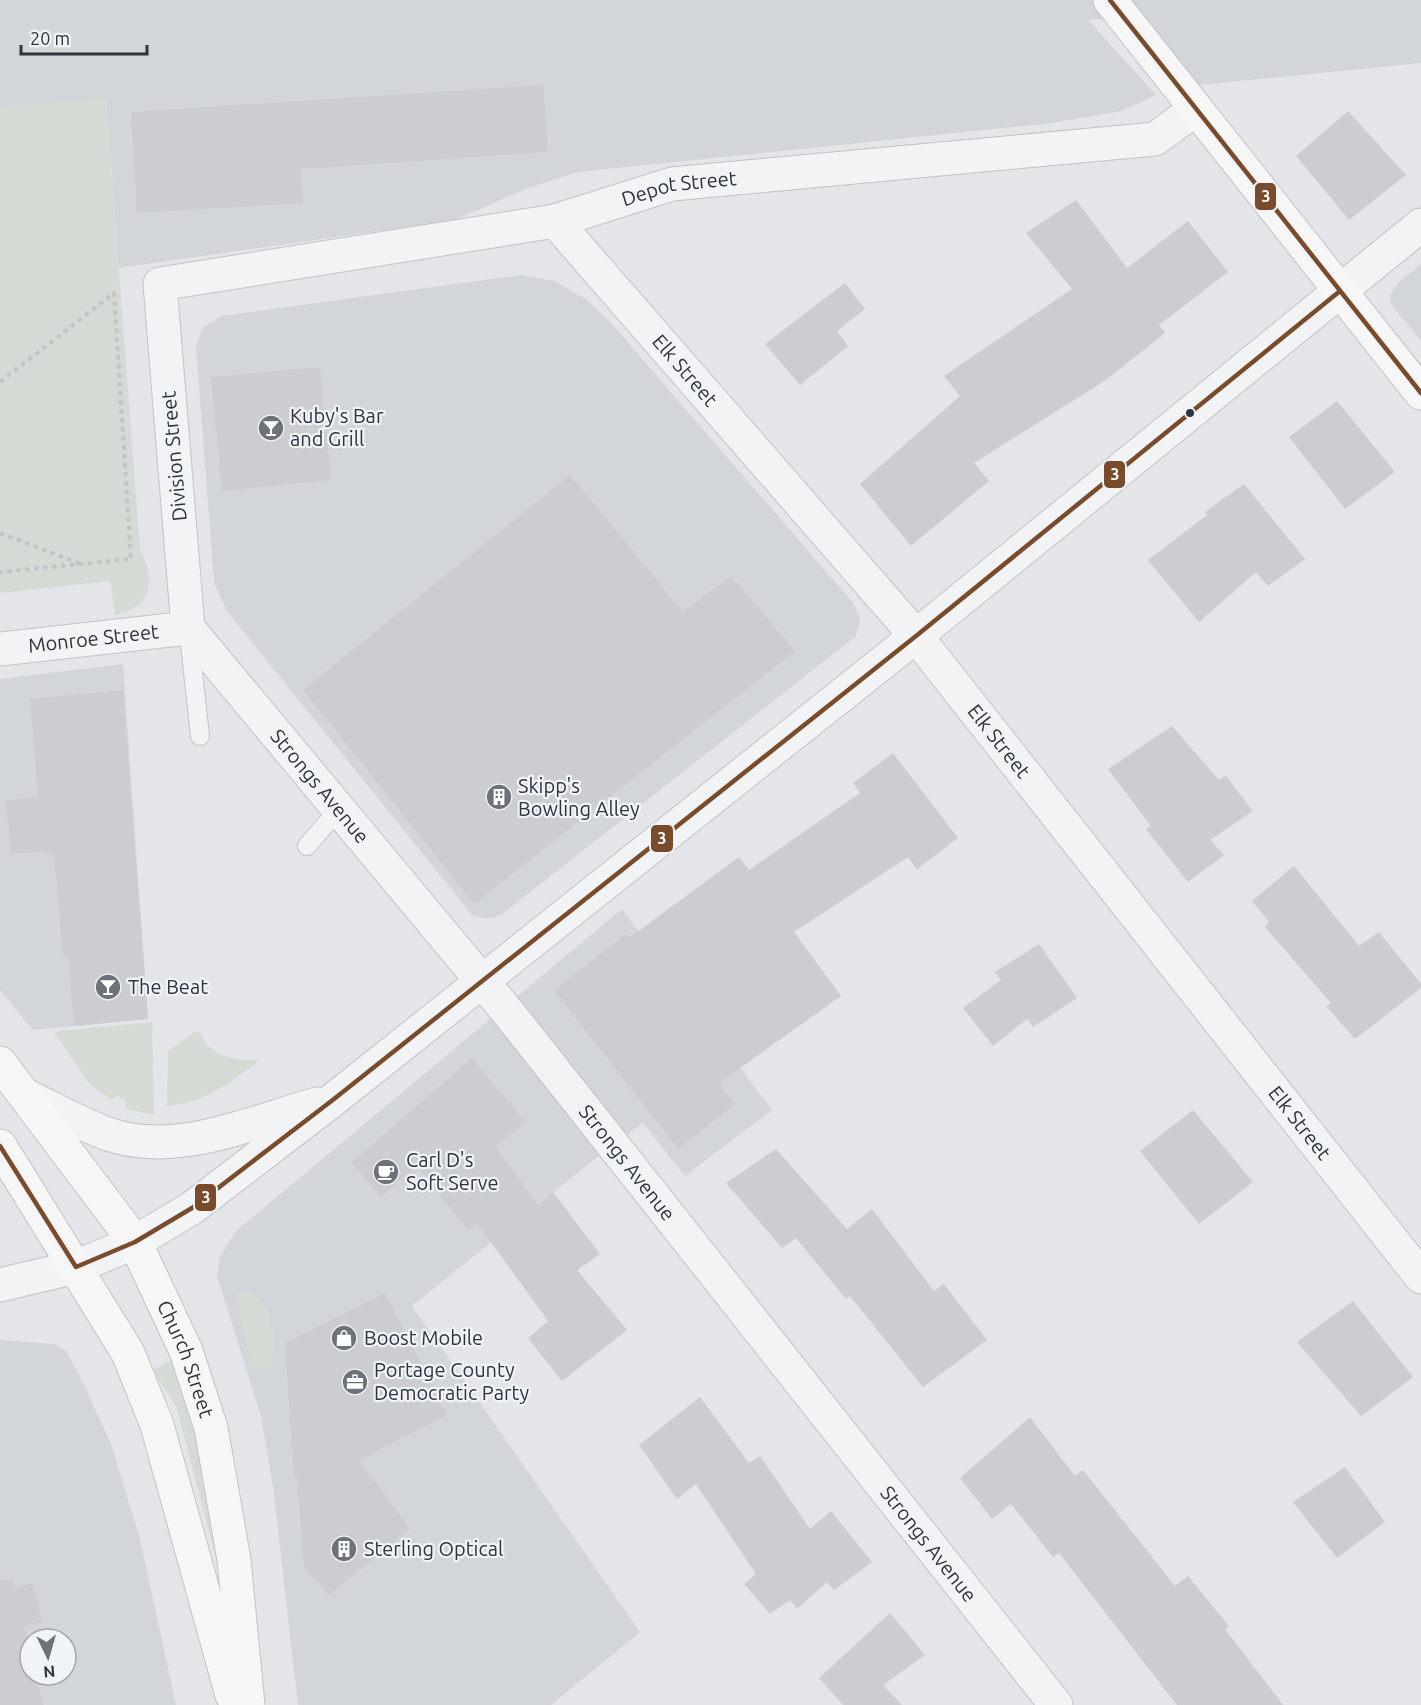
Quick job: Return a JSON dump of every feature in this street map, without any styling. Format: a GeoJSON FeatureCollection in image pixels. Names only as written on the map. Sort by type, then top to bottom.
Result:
{"type":"FeatureCollection","features":[{"type":"Feature","properties":{"kind":"main road"},"geometry":{"type":"LineString","coordinates":[[1110,0],[1421,393]]}},
{"type":"Feature","properties":{"kind":"main road","name":"Church Street"},"geometry":{"type":"LineString","coordinates":[[0,1063],[135,1242],[175,1324],[212,1428],[234,1560],[248,1705]]}},
{"type":"Feature","properties":{"kind":"main road"},"geometry":{"type":"LineString","coordinates":[[0,1146],[128,1353],[157,1425],[235,1705]]}},
{"type":"Feature","properties":{"kind":"street","name":"Depot Street"},"geometry":{"type":"LineString","coordinates":[[160,284],[555,221],[672,184],[1155,139],[1196,109]]}},
{"type":"Feature","properties":{"kind":"street","name":"Elk Street"},"geometry":{"type":"LineString","coordinates":[[555,221],[916,636],[1421,1277]]}},
{"type":"Feature","properties":{"kind":"street"},"geometry":{"type":"LineString","coordinates":[[0,1285],[76,1267],[135,1242],[192,1208],[334,1099],[916,636],[1421,225]]}},
{"type":"Feature","properties":{"kind":"street","name":"Division Street"},"geometry":{"type":"LineString","coordinates":[[160,284],[188,628]]}},
{"type":"Feature","properties":{"kind":"street","name":"Monroe Street"},"geometry":{"type":"LineString","coordinates":[[0,649],[188,628]]}},
{"type":"Feature","properties":{"kind":"street","name":"Strongs Avenue"},"geometry":{"type":"LineString","coordinates":[[188,628],[482,981],[1056,1705]]}},
{"type":"Feature","properties":{"kind":"street"},"geometry":{"type":"LineString","coordinates":[[25,1095],[108,1134],[157,1143],[210,1134],[334,1099]]}},
{"type":"Feature","properties":{"kind":"lane"},"geometry":{"type":"LineString","coordinates":[[188,628],[200,736]]}},
{"type":"Feature","properties":{"kind":"lane"},"geometry":{"type":"LineString","coordinates":[[306,846],[339,809]]}},
{"type":"Feature","properties":{"kind":"path"},"geometry":{"type":"LineString","coordinates":[[0,382],[114,293],[131,559],[0,573]]}},
{"type":"Feature","properties":{"kind":"path"},"geometry":{"type":"LineString","coordinates":[[0,533],[82,564]]}},
{"type":"Feature","properties":{"kind":"shaded area"},"geometry":{"type":"Polygon","coordinates":[[[0,0],[1421,0],[1421,63],[1178,87],[1125,18],[1088,20],[1156,95],[1121,111],[1052,123],[578,172],[526,189],[454,220],[119,268],[106,99],[0,107],[0,0]]]}},
{"type":"Feature","properties":{"kind":"shaded area"},"geometry":{"type":"Polygon","coordinates":[[[106,98],[140,549],[145,560],[149,581],[148,591],[137,606],[115,615],[110,581],[0,593],[0,107],[106,98]]]}},
{"type":"Feature","properties":{"kind":"shaded area"},"geometry":{"type":"Polygon","coordinates":[[[1421,264],[1421,341],[1391,304],[1390,295],[1400,281],[1421,264]]]}},
{"type":"Feature","properties":{"kind":"shaded area"},"geometry":{"type":"Polygon","coordinates":[[[521,275],[555,281],[587,300],[611,323],[854,604],[860,621],[856,636],[501,915],[486,919],[473,916],[226,610],[214,582],[196,346],[203,327],[222,316],[521,275]]]}},
{"type":"Feature","properties":{"kind":"shaded area"},"geometry":{"type":"Polygon","coordinates":[[[123,664],[148,1019],[33,1030],[0,990],[0,679],[123,664]]]}},
{"type":"Feature","properties":{"kind":"shaded area"},"geometry":{"type":"Polygon","coordinates":[[[622,909],[772,1110],[685,1176],[643,1123],[412,1306],[640,1632],[551,1705],[298,1705],[273,1486],[261,1416],[217,1276],[220,1256],[236,1231],[622,909]]]}},
{"type":"Feature","properties":{"kind":"shaded area"},"geometry":{"type":"Polygon","coordinates":[[[152,1022],[154,1115],[126,1109],[125,1100],[117,1096],[111,1100],[88,1082],[55,1034],[60,1031],[152,1022]]]}},
{"type":"Feature","properties":{"kind":"shaded area"},"geometry":{"type":"Polygon","coordinates":[[[196,1031],[200,1032],[209,1047],[224,1056],[242,1060],[260,1060],[228,1084],[205,1097],[180,1105],[167,1106],[168,1051],[196,1031]]]}},
{"type":"Feature","properties":{"kind":"shaded area"},"geometry":{"type":"Polygon","coordinates":[[[241,1290],[252,1293],[267,1310],[271,1321],[274,1347],[271,1369],[253,1370],[250,1364],[236,1297],[241,1290]]]}},
{"type":"Feature","properties":{"kind":"shaded area"},"geometry":{"type":"Polygon","coordinates":[[[0,1340],[55,1344],[67,1352],[84,1385],[111,1444],[139,1535],[176,1705],[0,1705],[0,1340]]]}},
{"type":"Feature","properties":{"kind":"shaded area"},"geometry":{"type":"Polygon","coordinates":[[[182,1355],[229,1556],[216,1558],[176,1406],[152,1370],[182,1355]]]}},
{"type":"Feature","properties":{"kind":"building"},"geometry":{"type":"Polygon","coordinates":[[[543,85],[548,152],[301,169],[303,203],[137,213],[131,112],[543,85]]]}},
{"type":"Feature","properties":{"kind":"building"},"geometry":{"type":"Polygon","coordinates":[[[1348,111],[1406,175],[1349,220],[1296,156],[1348,111]]]}},
{"type":"Feature","properties":{"kind":"building"},"geometry":{"type":"Polygon","coordinates":[[[1076,200],[1127,268],[1188,221],[1228,272],[1159,325],[1165,333],[1106,380],[974,463],[989,481],[911,546],[860,484],[960,396],[944,376],[1072,289],[1026,233],[1076,200]]]}},
{"type":"Feature","properties":{"kind":"building"},"geometry":{"type":"Polygon","coordinates":[[[845,283],[865,309],[837,331],[848,346],[800,385],[765,344],[845,283]]]}},
{"type":"Feature","properties":{"kind":"building","name":"Kuby's Bar and Grill"},"geometry":{"type":"Polygon","coordinates":[[[320,367],[331,480],[222,491],[211,377],[320,367]]]}},
{"type":"Feature","properties":{"kind":"building"},"geometry":{"type":"Polygon","coordinates":[[[1337,401],[1395,472],[1345,509],[1289,437],[1337,401]]]}},
{"type":"Feature","properties":{"kind":"building","name":"Skipp's Bowling Alley"},"geometry":{"type":"Polygon","coordinates":[[[570,475],[683,612],[731,576],[795,651],[474,904],[303,690],[570,475]]]}},
{"type":"Feature","properties":{"kind":"building"},"geometry":{"type":"Polygon","coordinates":[[[1244,484],[1305,559],[1268,586],[1256,572],[1199,622],[1148,560],[1207,515],[1205,512],[1244,484]]]}},
{"type":"Feature","properties":{"kind":"building"},"geometry":{"type":"Polygon","coordinates":[[[123,690],[148,1019],[74,1026],[69,956],[63,956],[54,853],[44,854],[44,851],[11,854],[6,800],[38,797],[30,699],[123,690]]]}},
{"type":"Feature","properties":{"kind":"building"},"geometry":{"type":"Polygon","coordinates":[[[1172,726],[1219,780],[1226,776],[1253,811],[1210,840],[1224,855],[1188,882],[1146,829],[1151,826],[1108,769],[1172,726]]]}},
{"type":"Feature","properties":{"kind":"building"},"geometry":{"type":"Polygon","coordinates":[[[893,753],[958,838],[917,869],[908,857],[794,932],[841,996],[719,1083],[735,1104],[678,1149],[554,990],[626,934],[629,938],[739,857],[749,870],[860,793],[853,783],[893,753]]]}},
{"type":"Feature","properties":{"kind":"building"},"geometry":{"type":"Polygon","coordinates":[[[1294,866],[1359,946],[1379,932],[1421,984],[1421,988],[1355,1039],[1326,1006],[1331,1003],[1265,927],[1269,922],[1252,901],[1294,866]]]}},
{"type":"Feature","properties":{"kind":"building"},"geometry":{"type":"Polygon","coordinates":[[[1039,944],[1077,998],[1033,1027],[1027,1019],[993,1046],[963,1008],[1001,980],[995,972],[1039,944]]]}},
{"type":"Feature","properties":{"kind":"building"},"geometry":{"type":"Polygon","coordinates":[[[472,1058],[526,1123],[495,1146],[538,1205],[553,1192],[600,1254],[577,1270],[627,1330],[562,1381],[528,1338],[548,1321],[477,1223],[468,1231],[418,1166],[380,1197],[352,1162],[472,1058]]]}},
{"type":"Feature","properties":{"kind":"building"},"geometry":{"type":"Polygon","coordinates":[[[1193,1110],[1253,1182],[1199,1224],[1140,1151],[1193,1110]]]}},
{"type":"Feature","properties":{"kind":"building"},"geometry":{"type":"Polygon","coordinates":[[[776,1149],[847,1229],[872,1209],[934,1291],[944,1284],[987,1340],[923,1387],[850,1296],[846,1299],[796,1238],[782,1248],[726,1183],[776,1149]]]}},
{"type":"Feature","properties":{"kind":"building"},"geometry":{"type":"Polygon","coordinates":[[[385,1293],[447,1415],[359,1460],[410,1529],[329,1595],[304,1568],[297,1477],[294,1478],[285,1343],[385,1293]]]}},
{"type":"Feature","properties":{"kind":"building"},"geometry":{"type":"Polygon","coordinates":[[[1353,1301],[1413,1377],[1361,1416],[1297,1342],[1353,1301]]]}},
{"type":"Feature","properties":{"kind":"building"},"geometry":{"type":"Polygon","coordinates":[[[700,1397],[749,1463],[760,1456],[810,1529],[831,1511],[872,1562],[834,1590],[827,1582],[797,1609],[790,1600],[770,1614],[744,1584],[756,1574],[696,1484],[677,1499],[639,1445],[700,1397]]]}},
{"type":"Feature","properties":{"kind":"building"},"geometry":{"type":"Polygon","coordinates":[[[1030,1417],[1075,1476],[1083,1470],[1175,1586],[1188,1576],[1229,1626],[1225,1629],[1283,1705],[1177,1705],[1059,1553],[1053,1557],[1011,1504],[992,1519],[960,1478],[1030,1417]]]}},
{"type":"Feature","properties":{"kind":"building"},"geometry":{"type":"Polygon","coordinates":[[[1345,1467],[1385,1522],[1337,1558],[1293,1502],[1345,1467]]]}},
{"type":"Feature","properties":{"kind":"building"},"geometry":{"type":"Polygon","coordinates":[[[13,1579],[15,1588],[33,1583],[42,1622],[18,1627],[18,1687],[39,1687],[43,1705],[0,1705],[0,1580],[13,1579]]]}},
{"type":"Feature","properties":{"kind":"building"},"geometry":{"type":"Polygon","coordinates":[[[890,1613],[925,1655],[883,1685],[902,1705],[843,1705],[819,1678],[890,1613]]]}},
{"type":"Feature","properties":{"kind":"transit line","name":"3"},"geometry":{"type":"LineString","coordinates":[[1110,0],[1421,393]]}},
{"type":"Feature","properties":{"kind":"transit line","name":"3"},"geometry":{"type":"LineString","coordinates":[[0,1146],[76,1267],[135,1242],[192,1208],[334,1099],[916,636],[1340,291]]}},
{"type":"Feature","properties":{"kind":"place","name":"Kuby's Bar and Grill"},"geometry":{"type":"Point","coordinates":[271,428]}},
{"type":"Feature","properties":{"kind":"place","name":"Skipp's Bowling Alley"},"geometry":{"type":"Point","coordinates":[499,797]}},
{"type":"Feature","properties":{"kind":"place","name":"The Beat"},"geometry":{"type":"Point","coordinates":[108,987]}},
{"type":"Feature","properties":{"kind":"place","name":"Carl D's Soft Serve"},"geometry":{"type":"Point","coordinates":[386,1172]}},
{"type":"Feature","properties":{"kind":"place","name":"Boost Mobile"},"geometry":{"type":"Point","coordinates":[344,1338]}},
{"type":"Feature","properties":{"kind":"place","name":"Portage County Democratic Party"},"geometry":{"type":"Point","coordinates":[355,1382]}},
{"type":"Feature","properties":{"kind":"place","name":"Sterling Optical"},"geometry":{"type":"Point","coordinates":[344,1549]}}]}
